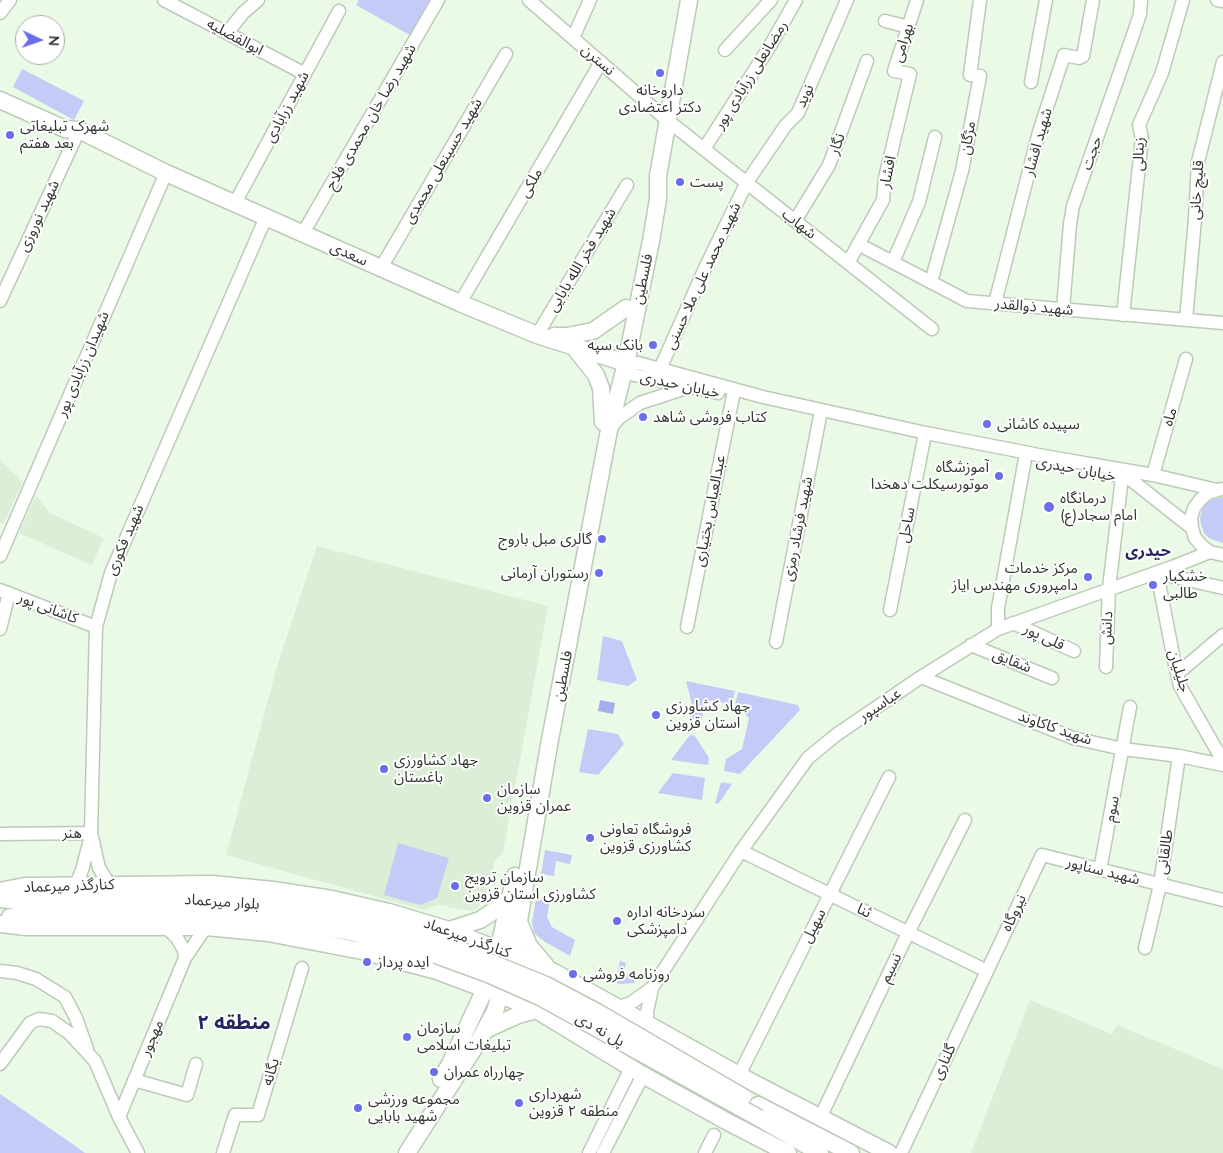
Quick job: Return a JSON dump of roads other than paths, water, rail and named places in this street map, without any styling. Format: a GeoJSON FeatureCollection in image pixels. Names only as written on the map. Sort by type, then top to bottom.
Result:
{"type":"FeatureCollection","features":[{"type":"Feature","properties":{"kind":"main road","name":"فلسطین"},"geometry":{"type":"LineString","coordinates":[[406,1153],[485,1030],[501,995],[512,895],[606,426],[656,207],[658,176],[689,0]]}},
{"type":"Feature","properties":{"kind":"main road","name":"سعدی"},"geometry":{"type":"LineString","coordinates":[[0,89],[68,118],[79,130]]}},
{"type":"Feature","properties":{"kind":"main road","name":"سعدی"},"geometry":{"type":"LineString","coordinates":[[0,100],[65,128],[79,130],[166,173],[460,303],[539,336],[620,362]]}},
{"type":"Feature","properties":{"kind":"main road","name":"فلسطین"},"geometry":{"type":"LineString","coordinates":[[620,362],[626,308],[650,198],[658,176]]}},
{"type":"Feature","properties":{"kind":"main road"},"geometry":{"type":"LineString","coordinates":[[539,336],[567,336],[593,331],[626,308]]}},
{"type":"Feature","properties":{"kind":"main road"},"geometry":{"type":"LineString","coordinates":[[574,346],[596,375],[601,388],[606,426]]}},
{"type":"Feature","properties":{"kind":"main road","name":"فلسطین"},"geometry":{"type":"LineString","coordinates":[[395,1153],[450,1064],[519,920],[606,426]]}},
{"type":"Feature","properties":{"kind":"main road","name":"کنارگذر میرعماد"},"geometry":{"type":"LineString","coordinates":[[0,891],[25,886],[212,884],[273,890],[332,899],[389,912],[441,950],[485,989],[536,1010],[637,1071],[788,1153]]}},
{"type":"Feature","properties":{"kind":"main road"},"geometry":{"type":"LineString","coordinates":[[441,950],[501,906],[512,895]]}},
{"type":"Feature","properties":{"kind":"main road","name":"بلوار میرعماد"},"geometry":{"type":"LineString","coordinates":[[0,899],[17,901],[218,900],[271,905],[353,918],[441,950]]}},
{"type":"Feature","properties":{"kind":"main road","name":"بلوار میرعماد"},"geometry":{"type":"LineString","coordinates":[[0,918],[164,912],[217,914],[260,918],[352,932],[441,950]]}},
{"type":"Feature","properties":{"kind":"main road"},"geometry":{"type":"LineString","coordinates":[[519,920],[529,946],[541,962],[554,972]]}},
{"type":"Feature","properties":{"kind":"main road","name":"کنارگذر میرعماد"},"geometry":{"type":"LineString","coordinates":[[0,924],[26,927],[206,927],[268,933],[326,943],[378,955],[441,950],[505,951],[554,972],[739,1075],[889,1153]]}},
{"type":"Feature","properties":{"kind":"main road","name":"پل نه دی"},"geometry":{"type":"LineString","coordinates":[[441,950],[488,974],[540,997],[759,1112]]}},
{"type":"Feature","properties":{"kind":"main road"},"geometry":{"type":"LineString","coordinates":[[485,1030],[518,1015],[536,1010],[524,994],[526,980],[536,974],[554,972]]}},
{"type":"Feature","properties":{"kind":"main road"},"geometry":{"type":"LineString","coordinates":[[759,1112],[820,1153]]}},
{"type":"Feature","properties":{"kind":"main road"},"geometry":{"type":"LineString","coordinates":[[759,1112],[851,1153]]}},
{"type":"Feature","properties":{"kind":"street"},"geometry":{"type":"LineString","coordinates":[[0,13],[10,0]]}},
{"type":"Feature","properties":{"kind":"street","name":"ابوالفضلیه"},"geometry":{"type":"LineString","coordinates":[[164,0],[306,74]]}},
{"type":"Feature","properties":{"kind":"street"},"geometry":{"type":"LineString","coordinates":[[184,10],[193,0]]}},
{"type":"Feature","properties":{"kind":"street"},"geometry":{"type":"LineString","coordinates":[[227,33],[243,13],[258,0]]}},
{"type":"Feature","properties":{"kind":"street","name":"شهید رضا خان محمدی فلاح"},"geometry":{"type":"LineString","coordinates":[[303,233],[438,0]]}},
{"type":"Feature","properties":{"kind":"street","name":"نسترن"},"geometry":{"type":"LineString","coordinates":[[529,0],[667,120]]}},
{"type":"Feature","properties":{"kind":"street"},"geometry":{"type":"LineString","coordinates":[[573,38],[590,0]]}},
{"type":"Feature","properties":{"kind":"street"},"geometry":{"type":"LineString","coordinates":[[724,50],[771,0]]}},
{"type":"Feature","properties":{"kind":"street","name":"رمضانعلی زرآبادی پور"},"geometry":{"type":"LineString","coordinates":[[704,149],[770,46],[796,0]]}},
{"type":"Feature","properties":{"kind":"street","name":"نوید"},"geometry":{"type":"LineString","coordinates":[[746,182],[786,125],[798,113],[847,0]]}},
{"type":"Feature","properties":{"kind":"street","name":"بهرامی"},"geometry":{"type":"LineString","coordinates":[[910,74],[894,71],[917,0]]}},
{"type":"Feature","properties":{"kind":"street","name":"مژگان"},"geometry":{"type":"LineString","coordinates":[[931,282],[962,171],[980,76],[970,75],[980,0]]}},
{"type":"Feature","properties":{"kind":"street"},"geometry":{"type":"LineString","coordinates":[[1031,82],[1046,0]]}},
{"type":"Feature","properties":{"kind":"street","name":"شهید افشار"},"geometry":{"type":"LineString","coordinates":[[995,304],[1039,132],[1064,55],[1079,58],[1083,56],[1093,0]]}},
{"type":"Feature","properties":{"kind":"street","name":"حجت"},"geometry":{"type":"LineString","coordinates":[[1063,310],[1073,206],[1140,14],[1141,0]]}},
{"type":"Feature","properties":{"kind":"street","name":"زینالی"},"geometry":{"type":"LineString","coordinates":[[1123,315],[1142,138],[1139,125],[1162,73],[1183,0]]}},
{"type":"Feature","properties":{"kind":"street"},"geometry":{"type":"LineString","coordinates":[[1218,0],[1223,1]]}},
{"type":"Feature","properties":{"kind":"street","name":"شهید زرآبادی"},"geometry":{"type":"LineString","coordinates":[[235,203],[339,11]]}},
{"type":"Feature","properties":{"kind":"street"},"geometry":{"type":"LineString","coordinates":[[885,22],[909,27]]}},
{"type":"Feature","properties":{"kind":"street","name":"شهید حسینعلی محمدی"},"geometry":{"type":"LineString","coordinates":[[381,268],[506,54]]}},
{"type":"Feature","properties":{"kind":"street","name":"ملکی"},"geometry":{"type":"LineString","coordinates":[[460,303],[601,62]]}},
{"type":"Feature","properties":{"kind":"street","name":"نگار"},"geometry":{"type":"LineString","coordinates":[[795,221],[829,165],[866,62]]}},
{"type":"Feature","properties":{"kind":"street","name":"قلیچ خانی"},"geometry":{"type":"LineString","coordinates":[[1186,320],[1198,162],[1223,62]]}},
{"type":"Feature","properties":{"kind":"street","name":"افشار"},"geometry":{"type":"LineString","coordinates":[[848,263],[883,200],[885,178],[910,74]]}},
{"type":"Feature","properties":{"kind":"street","name":"شهاب"},"geometry":{"type":"LineString","coordinates":[[667,120],[932,329]]}},
{"type":"Feature","properties":{"kind":"street","name":"شهید نوروزی"},"geometry":{"type":"LineString","coordinates":[[0,301],[79,130]]}},
{"type":"Feature","properties":{"kind":"street"},"geometry":{"type":"LineString","coordinates":[[893,262],[919,202],[935,137]]}},
{"type":"Feature","properties":{"kind":"street","name":"شهیدان زرآبادی پور"},"geometry":{"type":"LineString","coordinates":[[0,556],[5,532],[166,173]]}},
{"type":"Feature","properties":{"kind":"street","name":"شهید محمد علی ملا حسنی"},"geometry":{"type":"LineString","coordinates":[[660,369],[746,182]]}},
{"type":"Feature","properties":{"kind":"street","name":"شهید فخر الله بابایی"},"geometry":{"type":"LineString","coordinates":[[539,336],[627,185]]}},
{"type":"Feature","properties":{"kind":"street","name":"شهید فکوری"},"geometry":{"type":"LineString","coordinates":[[109,884],[99,868],[91,833],[96,627],[111,573],[266,217]]}},
{"type":"Feature","properties":{"kind":"street","name":"شهید ذوالقدر"},"geometry":{"type":"LineString","coordinates":[[858,244],[967,301],[1223,323]]}},
{"type":"Feature","properties":{"kind":"street","name":"ماه"},"geometry":{"type":"LineString","coordinates":[[1153,475],[1186,359]]}},
{"type":"Feature","properties":{"kind":"street","name":"خیابان حیدری"},"geometry":{"type":"LineString","coordinates":[[620,362],[638,363],[802,406],[1128,476]]}},
{"type":"Feature","properties":{"kind":"street","name":"خیابان حیدری"},"geometry":{"type":"LineString","coordinates":[[620,362],[634,375],[687,387],[924,439],[1025,459],[1128,476]]}},
{"type":"Feature","properties":{"kind":"street"},"geometry":{"type":"LineString","coordinates":[[606,426],[640,403],[687,387]]}},
{"type":"Feature","properties":{"kind":"street","name":"عبدالعباس بختیاری"},"geometry":{"type":"LineString","coordinates":[[687,627],[733,396]]}},
{"type":"Feature","properties":{"kind":"street","name":"شهید فرشاد رمزی"},"geometry":{"type":"LineString","coordinates":[[776,642],[820,416]]}},
{"type":"Feature","properties":{"kind":"street","name":"ساحل"},"geometry":{"type":"LineString","coordinates":[[890,610],[924,439]]}},
{"type":"Feature","properties":{"kind":"street"},"geometry":{"type":"LineString","coordinates":[[998,628],[998,608],[1025,459]]}},
{"type":"Feature","properties":{"kind":"street"},"geometry":{"type":"LineString","coordinates":[[1128,476],[1153,475],[1220,489]]}},
{"type":"Feature","properties":{"kind":"street"},"geometry":{"type":"LineString","coordinates":[[1128,476],[1192,528]]}},
{"type":"Feature","properties":{"kind":"street","name":"دانش"},"geometry":{"type":"LineString","coordinates":[[1106,667],[1109,588],[1128,476]]}},
{"type":"Feature","properties":{"kind":"street"},"geometry":{"type":"LineString","coordinates":[[1219,556],[1202,546],[1195,538],[1192,518],[1194,508],[1204,496],[1220,489]]}},
{"type":"Feature","properties":{"kind":"street","name":"عباسپور"},"geometry":{"type":"LineString","coordinates":[[652,988],[741,850],[808,758],[836,735],[921,677],[998,628],[1157,572],[1219,556]]}},
{"type":"Feature","properties":{"kind":"street"},"geometry":{"type":"LineString","coordinates":[[1157,572],[1223,588]]}},
{"type":"Feature","properties":{"kind":"street","name":"جلیلیان"},"geometry":{"type":"LineString","coordinates":[[1157,572],[1180,686],[1219,743],[1223,763]]}},
{"type":"Feature","properties":{"kind":"street"},"geometry":{"type":"LineString","coordinates":[[0,629],[5,591]]}},
{"type":"Feature","properties":{"kind":"street","name":"کاشانی پور"},"geometry":{"type":"LineString","coordinates":[[5,591],[96,627]]}},
{"type":"Feature","properties":{"kind":"street","name":"قلی پور"},"geometry":{"type":"LineString","coordinates":[[1013,623],[1074,651]]}},
{"type":"Feature","properties":{"kind":"street"},"geometry":{"type":"LineString","coordinates":[[1177,674],[1223,635]]}},
{"type":"Feature","properties":{"kind":"street","name":"شقایق"},"geometry":{"type":"LineString","coordinates":[[971,645],[1052,678]]}},
{"type":"Feature","properties":{"kind":"street","name":"شهید کاکاوند"},"geometry":{"type":"LineString","coordinates":[[921,677],[1073,738],[1123,749],[1223,763]]}},
{"type":"Feature","properties":{"kind":"street","name":"سوم"},"geometry":{"type":"LineString","coordinates":[[1100,870],[1130,707]]}},
{"type":"Feature","properties":{"kind":"street","name":"طالقانی"},"geometry":{"type":"LineString","coordinates":[[1145,948],[1160,885],[1179,756]]}},
{"type":"Feature","properties":{"kind":"street","name":"سهیل"},"geometry":{"type":"LineString","coordinates":[[739,1075],[889,777]]}},
{"type":"Feature","properties":{"kind":"street","name":"نسیم"},"geometry":{"type":"LineString","coordinates":[[820,1118],[908,933],[965,820]]}},
{"type":"Feature","properties":{"kind":"street","name":"هنر"},"geometry":{"type":"LineString","coordinates":[[0,834],[91,833],[82,870],[76,885]]}},
{"type":"Feature","properties":{"kind":"street","name":"ثنا"},"geometry":{"type":"LineString","coordinates":[[741,850],[987,971]]}},
{"type":"Feature","properties":{"kind":"street","name":"شهید سناپور"},"geometry":{"type":"LineString","coordinates":[[1042,855],[1223,900]]}},
{"type":"Feature","properties":{"kind":"street","name":"نیروگاه"},"geometry":{"type":"LineString","coordinates":[[987,971],[1042,855]]}},
{"type":"Feature","properties":{"kind":"street"},"geometry":{"type":"LineString","coordinates":[[162,926],[177,938],[186,958]]}},
{"type":"Feature","properties":{"kind":"street","name":"مهجور"},"geometry":{"type":"LineString","coordinates":[[119,1117],[186,958],[206,927]]}},
{"type":"Feature","properties":{"kind":"street","name":"یگانه"},"geometry":{"type":"LineString","coordinates":[[223,1153],[235,1115],[258,1115],[302,968]]}},
{"type":"Feature","properties":{"kind":"street"},"geometry":{"type":"LineString","coordinates":[[0,971],[36,980],[65,997],[76,1018],[90,1055]]}},
{"type":"Feature","properties":{"kind":"street","name":"گلناری"},"geometry":{"type":"LineString","coordinates":[[901,1153],[987,971]]}},
{"type":"Feature","properties":{"kind":"street"},"geometry":{"type":"LineString","coordinates":[[619,1007],[630,1003],[652,988]]}},
{"type":"Feature","properties":{"kind":"street"},"geometry":{"type":"LineString","coordinates":[[647,1023],[646,1012],[652,988]]}},
{"type":"Feature","properties":{"kind":"street"},"geometry":{"type":"LineString","coordinates":[[0,1064],[30,1023],[39,1019],[52,1021],[69,1033],[95,1061],[119,1117],[138,1153]]}},
{"type":"Feature","properties":{"kind":"street"},"geometry":{"type":"LineString","coordinates":[[134,1080],[186,1096],[196,1064]]}},
{"type":"Feature","properties":{"kind":"street"},"geometry":{"type":"LineString","coordinates":[[589,1153],[610,1125],[637,1071]]}},
{"type":"Feature","properties":{"kind":"street"},"geometry":{"type":"LineString","coordinates":[[603,1153],[610,1125]]}},
{"type":"Feature","properties":{"kind":"street"},"geometry":{"type":"LineString","coordinates":[[705,1153],[714,1135]]}},
{"type":"Feature","properties":{"kind":"place","name":"داروخانه دکتر اعتضادی"},"geometry":{"type":"Point","coordinates":[660,73]}},
{"type":"Feature","properties":{"kind":"place","name":"شهرک تبلیغاتی بعد هفتم"},"geometry":{"type":"Point","coordinates":[10,135]}},
{"type":"Feature","properties":{"kind":"place","name":"پست"},"geometry":{"type":"Point","coordinates":[680,182]}},
{"type":"Feature","properties":{"kind":"place","name":"بانک سپه"},"geometry":{"type":"Point","coordinates":[653,345]}},
{"type":"Feature","properties":{"kind":"place","name":"کتاب فروشی شاهد"},"geometry":{"type":"Point","coordinates":[643,417]}},
{"type":"Feature","properties":{"kind":"place","name":"سپیده کاشانی"},"geometry":{"type":"Point","coordinates":[987,424]}},
{"type":"Feature","properties":{"kind":"place","name":"آموزشگاه موتورسیکلت دهخدا"},"geometry":{"type":"Point","coordinates":[999,476]}},
{"type":"Feature","properties":{"kind":"place","name":"درمانگاه امام سجاد(ع)"},"geometry":{"type":"Point","coordinates":[1049,507]}},
{"type":"Feature","properties":{"kind":"place","name":"گالری مبل باروج"},"geometry":{"type":"Point","coordinates":[602,539]}},
{"type":"Feature","properties":{"kind":"place","name":"رستوران آرمانی"},"geometry":{"type":"Point","coordinates":[599,573]}},
{"type":"Feature","properties":{"kind":"place","name":"مرکز خدمات دامپروری مهندس ایاز"},"geometry":{"type":"Point","coordinates":[1088,577]}},
{"type":"Feature","properties":{"kind":"place","name":"خشکبار طالبی"},"geometry":{"type":"Point","coordinates":[1153,585]}},
{"type":"Feature","properties":{"kind":"place","name":"جهاد کشاورزی استان قزوین"},"geometry":{"type":"Point","coordinates":[656,715]}},
{"type":"Feature","properties":{"kind":"place","name":"جهاد کشاورزی باغستان"},"geometry":{"type":"Point","coordinates":[384,769]}},
{"type":"Feature","properties":{"kind":"place","name":"سازمان عمران قزوین"},"geometry":{"type":"Point","coordinates":[487,798]}},
{"type":"Feature","properties":{"kind":"place","name":"فروشگاه تعاونی کشاورزی قزوین"},"geometry":{"type":"Point","coordinates":[590,838]}},
{"type":"Feature","properties":{"kind":"place","name":"سازمان ترویج کشاورزی استان قزوین"},"geometry":{"type":"Point","coordinates":[455,886]}},
{"type":"Feature","properties":{"kind":"place","name":"سردخانه اداره دامپزشکی"},"geometry":{"type":"Point","coordinates":[617,921]}},
{"type":"Feature","properties":{"kind":"place","name":"ایده پرداز"},"geometry":{"type":"Point","coordinates":[367,962]}},
{"type":"Feature","properties":{"kind":"place","name":"روزنامه فروشی"},"geometry":{"type":"Point","coordinates":[573,974]}},
{"type":"Feature","properties":{"kind":"place","name":"سازمان تبلیغات اسلامی"},"geometry":{"type":"Point","coordinates":[407,1037]}},
{"type":"Feature","properties":{"kind":"place","name":"چهارراه عمران"},"geometry":{"type":"Point","coordinates":[434,1072]}},
{"type":"Feature","properties":{"kind":"place","name":"شهرداری منطقه ۲ قزوین"},"geometry":{"type":"Point","coordinates":[519,1103]}},
{"type":"Feature","properties":{"kind":"place","name":"مجموعه ورزشی شهید بابایی"},"geometry":{"type":"Point","coordinates":[358,1108]}},
{"type":"Feature","properties":{"kind":"district","name":"حیدری"},"geometry":{"type":"Point","coordinates":[1148,551]}},
{"type":"Feature","properties":{"kind":"district","name":"منطقه ۲"},"geometry":{"type":"Point","coordinates":[234,1023]}}]}
